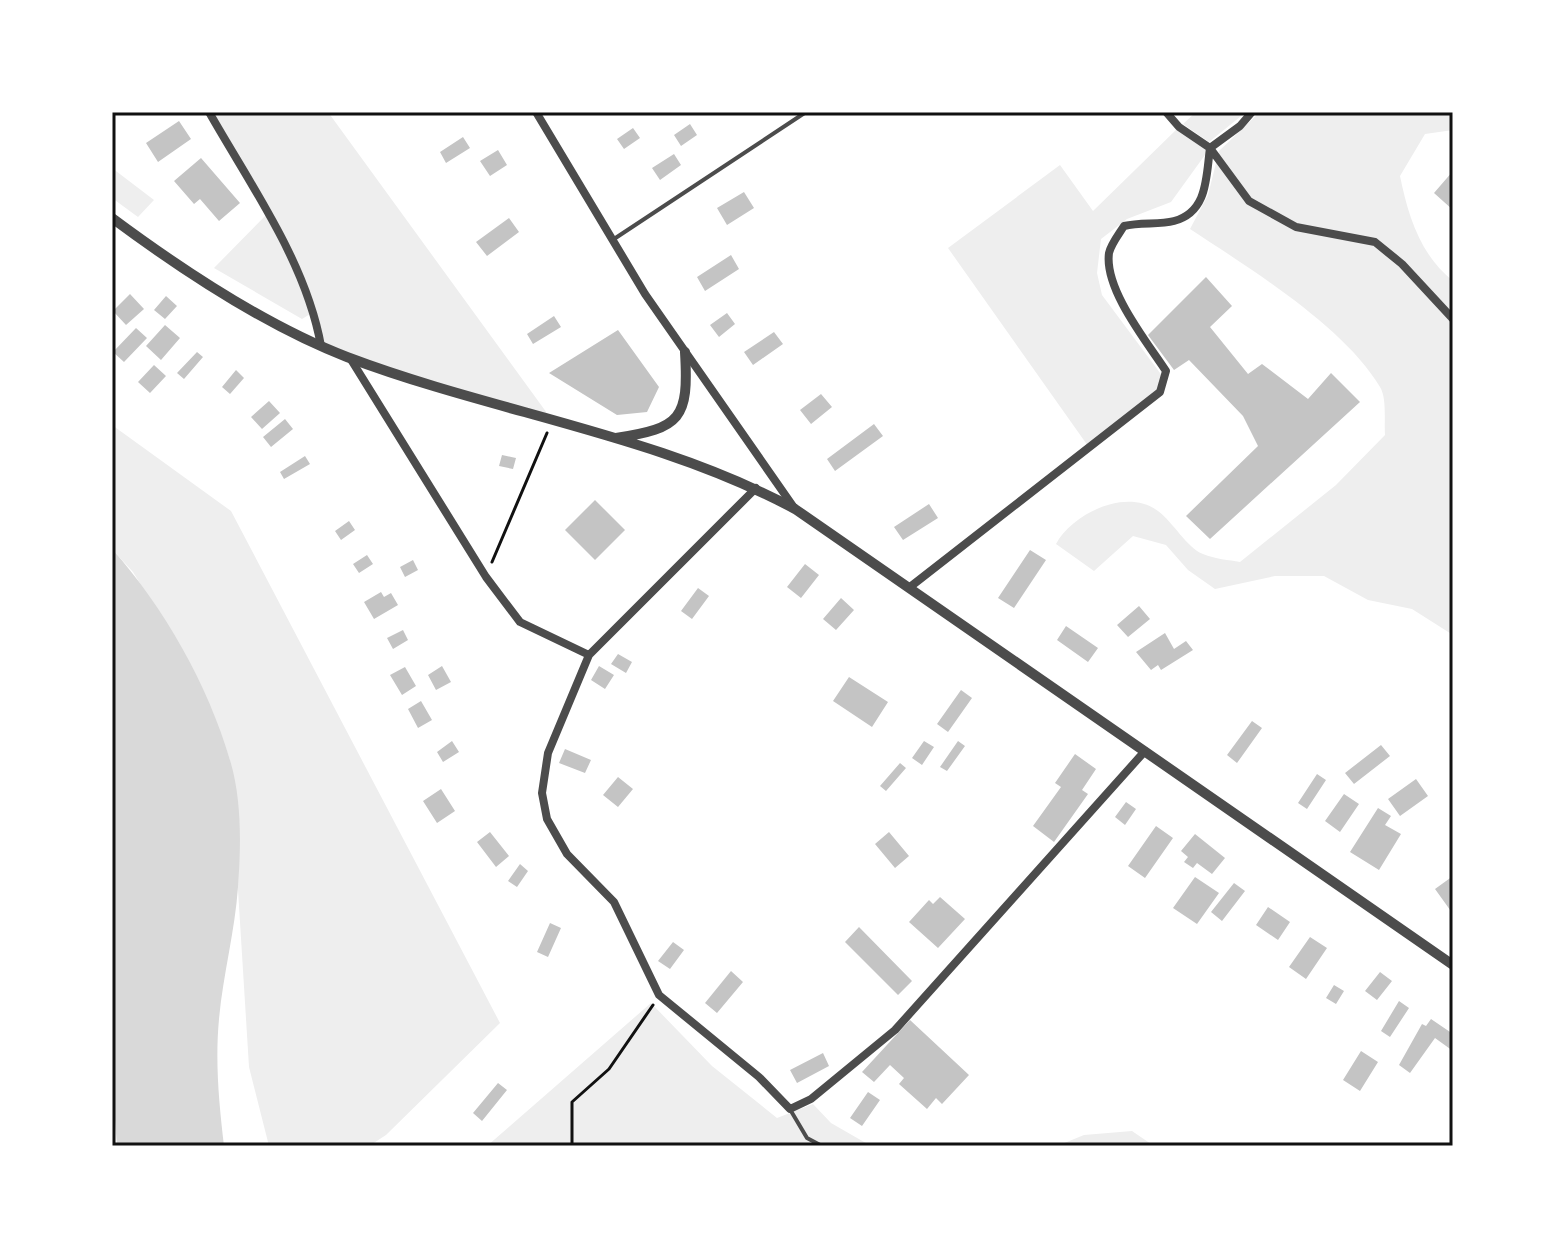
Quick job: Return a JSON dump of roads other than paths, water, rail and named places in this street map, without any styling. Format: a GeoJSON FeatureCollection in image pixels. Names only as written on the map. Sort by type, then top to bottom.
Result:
{"type":"FeatureCollection","features":[{"type":"Feature","properties":{"kind":"street"},"geometry":{"type":"LineString","coordinates":[[209,112],[289,253],[315,310],[321,346]]}},
{"type":"Feature","properties":{"kind":"street"},"geometry":{"type":"LineString","coordinates":[[536,112],[612,241],[795,509]]}},
{"type":"Feature","properties":{"kind":"street"},"geometry":{"type":"LineString","coordinates":[[1166,112],[1179,127],[1210,148],[1249,201],[1296,227],[1375,242],[1402,264],[1453,319]]}},
{"type":"Feature","properties":{"kind":"street"},"geometry":{"type":"LineString","coordinates":[[910,587],[1160,392],[1166,371],[1117,293],[1108,268],[1110,249],[1124,226],[1147,221],[1173,222],[1194,212],[1204,194],[1210,148],[1240,126],[1252,112]]}},
{"type":"Feature","properties":{"kind":"street"},"geometry":{"type":"LineString","coordinates":[[112,218],[208,284],[321,346],[350,358],[688,460],[756,488],[795,509],[1453,965]]}},
{"type":"Feature","properties":{"kind":"street"},"geometry":{"type":"LineString","coordinates":[[612,439],[655,432],[678,416],[688,393],[685,352]]}},
{"type":"Feature","properties":{"kind":"street"},"geometry":{"type":"LineString","coordinates":[[350,358],[486,577],[520,622],[589,655]]}},
{"type":"Feature","properties":{"kind":"street"},"geometry":{"type":"LineString","coordinates":[[756,488],[589,655],[548,753],[542,793],[547,819],[567,854],[614,902],[659,995],[759,1077],[790,1109],[811,1099],[895,1030],[1145,751]]}},
{"type":"Feature","properties":{"kind":"lane"},"geometry":{"type":"LineString","coordinates":[[612,241],[806,112]]}},
{"type":"Feature","properties":{"kind":"lane"},"geometry":{"type":"LineString","coordinates":[[790,1109],[807,1138],[822,1146]]}}]}
